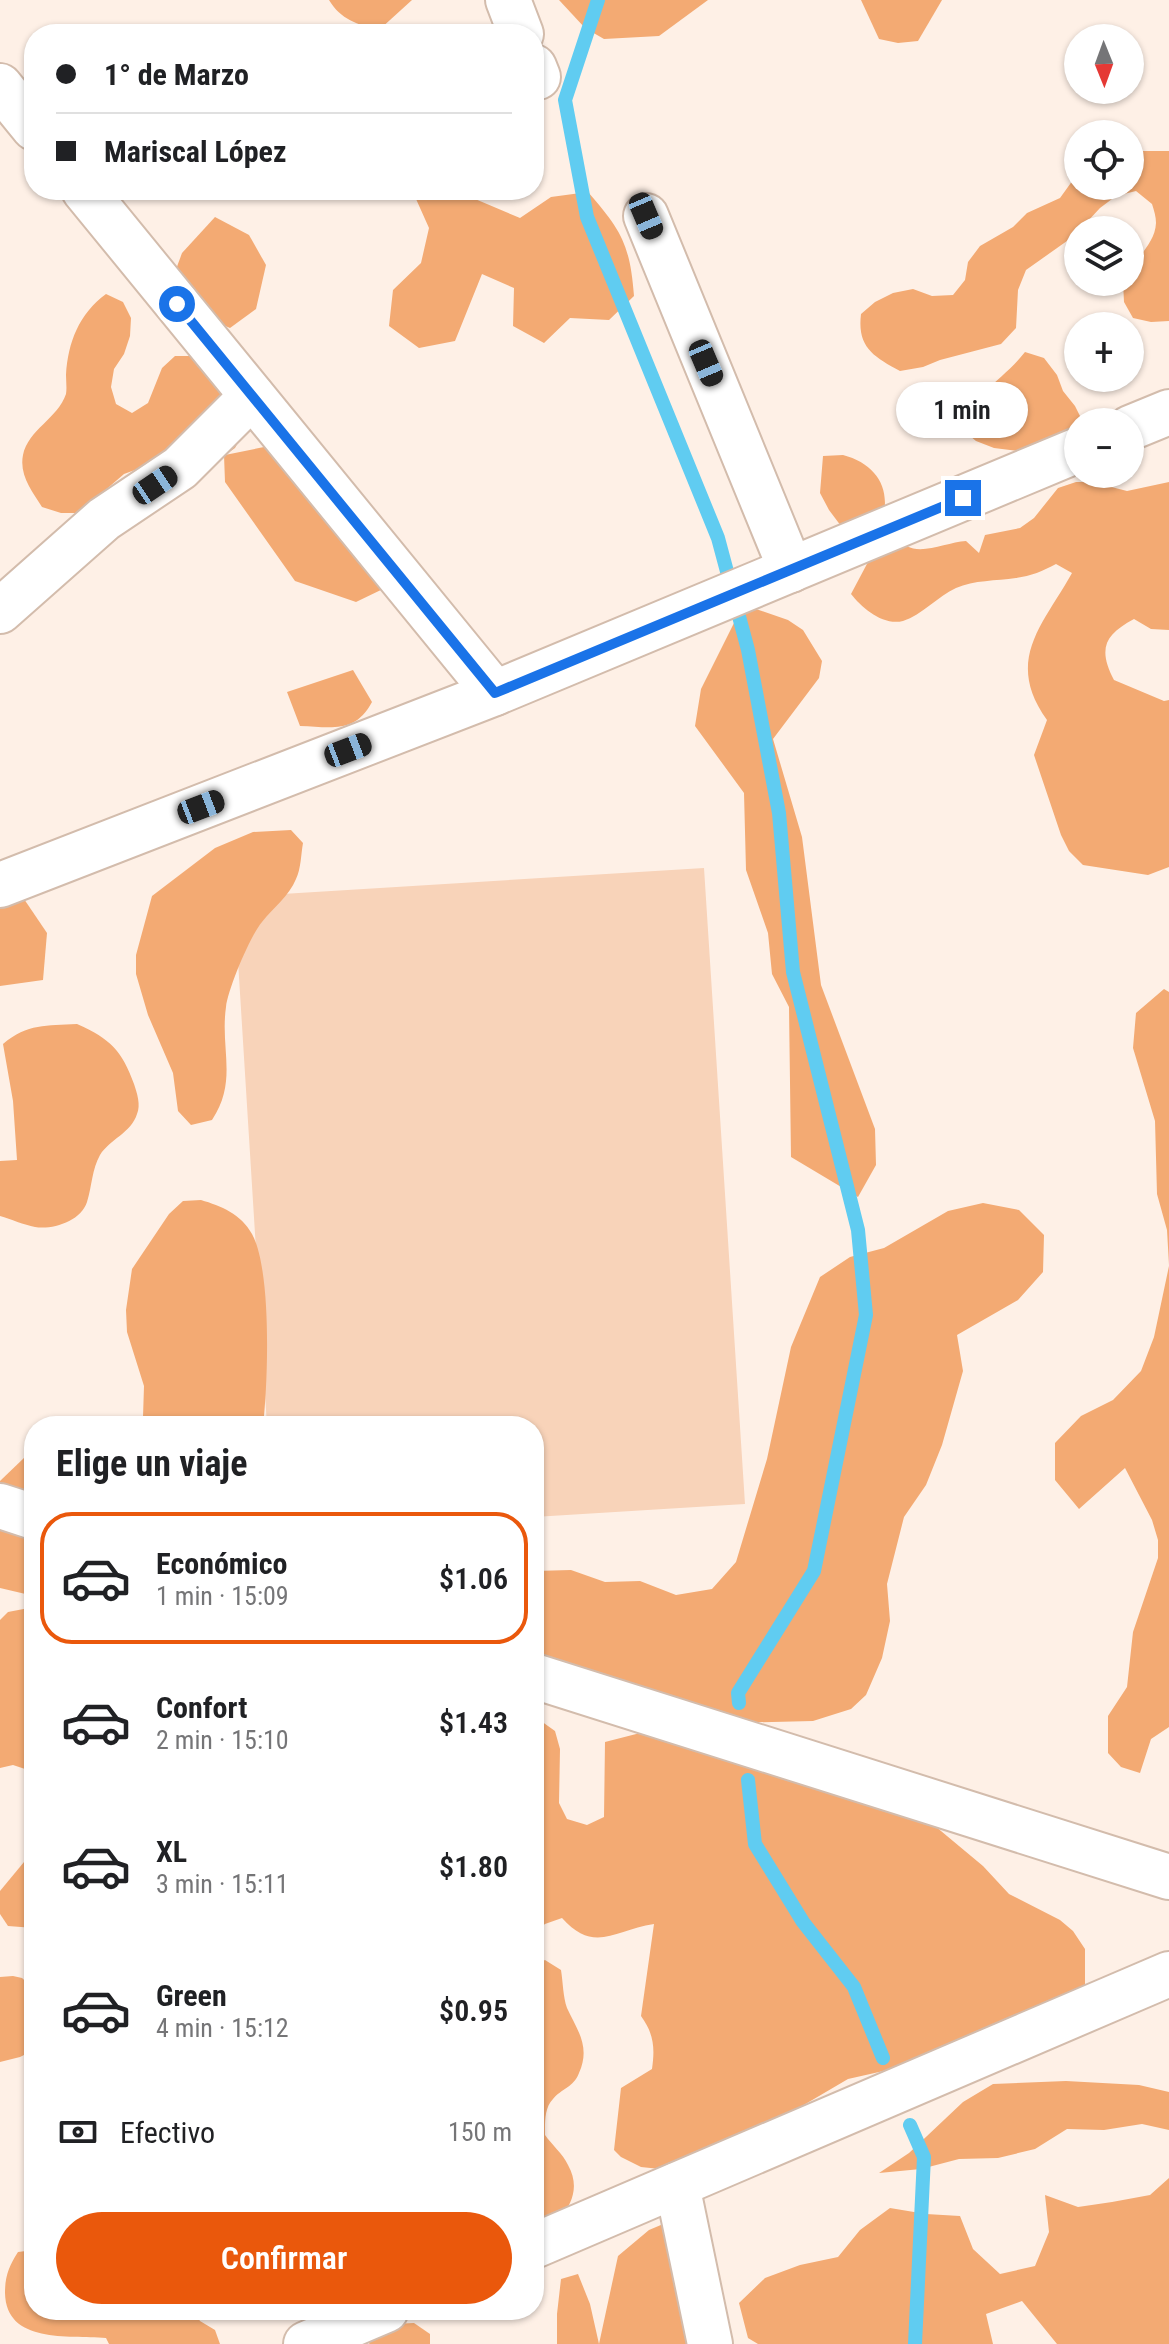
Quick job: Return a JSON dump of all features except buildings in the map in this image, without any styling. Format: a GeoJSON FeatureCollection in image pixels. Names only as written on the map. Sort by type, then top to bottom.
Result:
{"type":"FeatureCollection","features":[{"type":"Feature","properties":{"kind":"street"},"geometry":{"type":"LineString","coordinates":[[508,0],[517,24]]}},
{"type":"Feature","properties":{"kind":"street"},"geometry":{"type":"LineString","coordinates":[[0,86],[24,116]]}},
{"type":"Feature","properties":{"kind":"street"},"geometry":{"type":"LineString","coordinates":[[92,200],[495,693]]}},
{"type":"Feature","properties":{"kind":"street"},"geometry":{"type":"LineString","coordinates":[[646,216],[776,576]]}},
{"type":"Feature","properties":{"kind":"street"},"geometry":{"type":"LineString","coordinates":[[0,611],[104,519],[180,468],[252,396]]}},
{"type":"Feature","properties":{"kind":"street"},"geometry":{"type":"LineString","coordinates":[[1144,422],[1169,412]]}},
{"type":"Feature","properties":{"kind":"street"},"geometry":{"type":"LineString","coordinates":[[0,885],[495,693],[1064,456]]}},
{"type":"Feature","properties":{"kind":"street"},"geometry":{"type":"LineString","coordinates":[[0,1506],[24,1514]]}},
{"type":"Feature","properties":{"kind":"street"},"geometry":{"type":"LineString","coordinates":[[544,1679],[1169,1877]]}},
{"type":"Feature","properties":{"kind":"street"},"geometry":{"type":"LineString","coordinates":[[544,2242],[1169,1974]]}},
{"type":"Feature","properties":{"kind":"street"},"geometry":{"type":"LineString","coordinates":[[677,2185],[710,2344]]}},
{"type":"Feature","properties":{"kind":"street"},"geometry":{"type":"LineString","coordinates":[[306,2344],[362,2320]]}},
{"type":"Feature","properties":{"kind":"shaded area"},"geometry":{"type":"Polygon","coordinates":[[[329,0],[412,0],[386,24],[357,23],[344,17],[329,0]]]}},
{"type":"Feature","properties":{"kind":"shaded area"},"geometry":{"type":"Polygon","coordinates":[[[559,0],[708,0],[659,36],[604,39],[585,28],[559,0]]]}},
{"type":"Feature","properties":{"kind":"shaded area"},"geometry":{"type":"Polygon","coordinates":[[[861,0],[942,0],[918,41],[898,43],[879,39],[861,0]]]}},
{"type":"Feature","properties":{"kind":"shaded area"},"geometry":{"type":"Polygon","coordinates":[[[1144,151],[1169,151],[1169,321],[1144,320],[1144,312],[1130,312],[1124,302],[1124,296],[1144,296],[1144,251],[1152,239],[1156,223],[1152,204],[1144,198],[1144,151]]]}},
{"type":"Feature","properties":{"kind":"shaded area"},"geometry":{"type":"Polygon","coordinates":[[[588,192],[622,239],[630,263],[634,296],[609,320],[570,318],[544,343],[513,326],[514,288],[482,274],[455,341],[419,348],[389,326],[393,290],[421,263],[429,228],[416,200],[477,200],[520,218],[551,197],[588,192]]]}},
{"type":"Feature","properties":{"kind":"shaded area"},"geometry":{"type":"Polygon","coordinates":[[[1064,192],[1064,200],[1111,200],[1093,216],[1064,216],[1064,243],[1026,270],[1018,290],[1016,328],[1001,344],[900,371],[875,355],[864,343],[861,314],[875,302],[893,293],[913,289],[932,296],[953,295],[965,280],[968,262],[980,246],[1013,227],[1027,213],[1060,198],[1064,192]]]}},
{"type":"Feature","properties":{"kind":"shaded area"},"geometry":{"type":"Polygon","coordinates":[[[215,217],[249,235],[266,265],[256,309],[230,328],[214,321],[171,283],[182,253],[215,217]]]}},
{"type":"Feature","properties":{"kind":"shaded area"},"geometry":{"type":"Polygon","coordinates":[[[106,294],[123,302],[131,318],[130,336],[124,354],[114,369],[111,387],[116,404],[132,413],[148,403],[162,368],[175,356],[193,356],[209,363],[244,431],[235,448],[225,455],[274,445],[385,588],[356,602],[295,581],[225,482],[224,455],[143,467],[124,474],[79,513],[61,513],[42,507],[25,476],[23,455],[31,438],[62,402],[66,394],[72,340],[89,310],[106,294]]]}},
{"type":"Feature","properties":{"kind":"shaded area"},"geometry":{"type":"Polygon","coordinates":[[[1025,352],[1044,358],[1057,375],[1063,391],[1076,408],[1064,408],[1064,449],[1051,455],[994,448],[976,441],[958,426],[971,406],[1025,352]]]}},
{"type":"Feature","properties":{"kind":"shaded area"},"geometry":{"type":"Polygon","coordinates":[[[843,455],[855,459],[873,472],[885,500],[881,524],[907,546],[920,549],[966,541],[979,553],[985,535],[1020,528],[1034,518],[1058,488],[1064,486],[1127,491],[1169,482],[1169,630],[1151,629],[1134,619],[1110,637],[1105,651],[1114,680],[1164,701],[1169,700],[1169,867],[1148,875],[1083,865],[1069,851],[1061,835],[1034,755],[1047,720],[1035,699],[1028,661],[1040,627],[1072,573],[1056,564],[1027,576],[970,583],[949,591],[903,621],[881,618],[867,610],[851,594],[868,562],[820,493],[823,456],[843,455]]]}},
{"type":"Feature","properties":{"kind":"shaded area"},"geometry":{"type":"Polygon","coordinates":[[[756,609],[788,620],[803,630],[822,661],[819,678],[773,739],[802,837],[821,985],[875,1129],[876,1165],[858,1197],[791,1157],[789,1007],[772,974],[768,933],[746,870],[744,793],[695,726],[701,689],[737,617],[756,609]]]}},
{"type":"Feature","properties":{"kind":"shaded area"},"geometry":{"type":"Polygon","coordinates":[[[353,670],[372,702],[365,712],[350,724],[341,726],[300,726],[287,692],[353,670]]]}},
{"type":"Feature","properties":{"kind":"shaded area"},"geometry":{"type":"Polygon","coordinates":[[[291,830],[303,843],[298,875],[289,891],[257,929],[240,963],[228,999],[225,1022],[226,1078],[220,1106],[212,1120],[191,1125],[178,1111],[173,1073],[148,1015],[136,974],[136,955],[152,896],[215,848],[253,832],[291,830]]]}},
{"type":"Feature","properties":{"kind":"shaded area"},"geometry":{"type":"Polygon","coordinates":[[[704,868],[745,1504],[544,1516],[544,1416],[266,1416],[234,897],[704,868]]]}},
{"type":"Feature","properties":{"kind":"shaded area"},"geometry":{"type":"Polygon","coordinates":[[[0,891],[24,899],[47,933],[43,980],[0,986],[0,891]]]}},
{"type":"Feature","properties":{"kind":"shaded area"},"geometry":{"type":"Polygon","coordinates":[[[1164,989],[1169,992],[1169,1265],[1167,1230],[1157,1194],[1155,1121],[1133,1048],[1136,1013],[1164,989]]]}},
{"type":"Feature","properties":{"kind":"shaded area"},"geometry":{"type":"Polygon","coordinates":[[[77,1024],[99,1035],[120,1054],[134,1084],[138,1110],[130,1126],[100,1155],[84,1209],[73,1219],[58,1225],[35,1227],[0,1216],[0,1161],[17,1160],[13,1101],[3,1044],[29,1029],[77,1024]]]}},
{"type":"Feature","properties":{"kind":"shaded area"},"geometry":{"type":"Polygon","coordinates":[[[201,1200],[223,1208],[242,1221],[252,1234],[263,1273],[266,1299],[264,1416],[143,1416],[144,1386],[127,1332],[126,1310],[132,1269],[169,1214],[183,1201],[201,1200]]]}},
{"type":"Feature","properties":{"kind":"shaded area"},"geometry":{"type":"Polygon","coordinates":[[[983,1203],[1019,1210],[1044,1235],[1043,1272],[1018,1300],[957,1335],[963,1371],[942,1445],[926,1485],[904,1517],[887,1584],[890,1621],[882,1658],[866,1695],[851,1709],[813,1721],[677,1724],[544,1693],[544,1571],[571,1570],[605,1582],[640,1581],[676,1595],[712,1589],[736,1562],[767,1459],[791,1347],[820,1277],[850,1257],[884,1248],[948,1211],[983,1203]]]}},
{"type":"Feature","properties":{"kind":"shaded area"},"geometry":{"type":"Polygon","coordinates":[[[1169,1266],[1169,1727],[1151,1739],[1140,1773],[1121,1767],[1108,1753],[1108,1716],[1127,1687],[1133,1632],[1158,1558],[1158,1540],[1152,1520],[1125,1468],[1079,1509],[1055,1480],[1055,1443],[1081,1416],[1113,1400],[1141,1371],[1154,1337],[1169,1266]]]}},
{"type":"Feature","properties":{"kind":"shaded area"},"geometry":{"type":"Polygon","coordinates":[[[24,1458],[24,1594],[0,1588],[0,1481],[24,1458]]]}},
{"type":"Feature","properties":{"kind":"shaded area"},"geometry":{"type":"Polygon","coordinates":[[[24,1609],[24,1769],[13,1765],[0,1768],[0,1620],[8,1612],[24,1609]]]}},
{"type":"Feature","properties":{"kind":"shaded area"},"geometry":{"type":"Polygon","coordinates":[[[544,1723],[555,1731],[560,1749],[559,1803],[567,1819],[587,1825],[604,1817],[605,1742],[644,1732],[911,1806],[983,1866],[1009,1894],[1060,1920],[1073,1931],[1085,1949],[1085,1987],[950,2056],[848,2079],[768,2126],[669,2170],[641,2167],[614,2150],[621,2088],[652,2069],[652,2041],[641,2016],[654,1924],[595,1937],[584,1935],[562,1918],[545,1924],[544,1723]]]}},
{"type":"Feature","properties":{"kind":"shaded area"},"geometry":{"type":"Polygon","coordinates":[[[24,1862],[24,1927],[8,1926],[0,1914],[0,1891],[24,1862]]]}},
{"type":"Feature","properties":{"kind":"shaded area"},"geometry":{"type":"Polygon","coordinates":[[[544,1960],[561,1970],[566,2004],[581,2039],[584,2055],[577,2078],[556,2096],[547,2111],[545,2135],[566,2161],[574,2189],[566,2209],[544,2234],[544,1960]]]}},
{"type":"Feature","properties":{"kind":"shaded area"},"geometry":{"type":"Polygon","coordinates":[[[13,1976],[24,1980],[24,2055],[0,2062],[0,1977],[13,1976]]]}},
{"type":"Feature","properties":{"kind":"shaded area"},"geometry":{"type":"Polygon","coordinates":[[[1066,2081],[1139,2085],[1169,2092],[1169,2130],[1142,2124],[1104,2130],[1067,2129],[1035,2149],[998,2158],[959,2159],[921,2169],[879,2173],[909,2153],[963,2102],[993,2084],[1066,2081]]]}},
{"type":"Feature","properties":{"kind":"shaded area"},"geometry":{"type":"Polygon","coordinates":[[[1169,2178],[1169,2344],[1057,2344],[1022,2301],[986,2314],[993,2344],[758,2344],[748,2338],[739,2303],[765,2278],[800,2265],[838,2257],[860,2230],[890,2208],[960,2216],[973,2249],[1000,2274],[1035,2266],[1049,2232],[1045,2195],[1078,2207],[1150,2195],[1169,2178]]]}},
{"type":"Feature","properties":{"kind":"shaded area"},"geometry":{"type":"Polygon","coordinates":[[[668,2222],[693,2344],[599,2344],[618,2256],[649,2230],[668,2222]]]}},
{"type":"Feature","properties":{"kind":"shaded area"},"geometry":{"type":"Polygon","coordinates":[[[24,2251],[24,2320],[199,2320],[215,2330],[220,2344],[109,2344],[106,2338],[58,2336],[27,2329],[16,2321],[8,2309],[5,2293],[8,2271],[18,2252],[24,2251]]]}},
{"type":"Feature","properties":{"kind":"shaded area"},"geometry":{"type":"Polygon","coordinates":[[[578,2274],[590,2304],[599,2344],[557,2344],[561,2279],[578,2274]]]}},
{"type":"Feature","properties":{"kind":"shaded area"},"geometry":{"type":"Polygon","coordinates":[[[414,2323],[430,2334],[430,2344],[369,2344],[375,2332],[394,2324],[414,2323]]]}},
{"type":"Feature","properties":{"kind":"waterway"},"geometry":{"type":"LineString","coordinates":[[598,0],[565,100],[587,217],[718,538],[748,650],[779,813],[793,972],[858,1230],[866,1315],[814,1571],[738,1693],[739,1703]]}},
{"type":"Feature","properties":{"kind":"waterway"},"geometry":{"type":"LineString","coordinates":[[748,1780],[755,1844],[803,1922],[854,1987],[883,2058]]}},
{"type":"Feature","properties":{"kind":"waterway"},"geometry":{"type":"LineString","coordinates":[[910,2125],[924,2157],[915,2344]]}},
{"type":"Feature","properties":{"kind":"route"},"geometry":{"type":"LineString","coordinates":[[177,304],[495,693],[963,498]]}}]}
